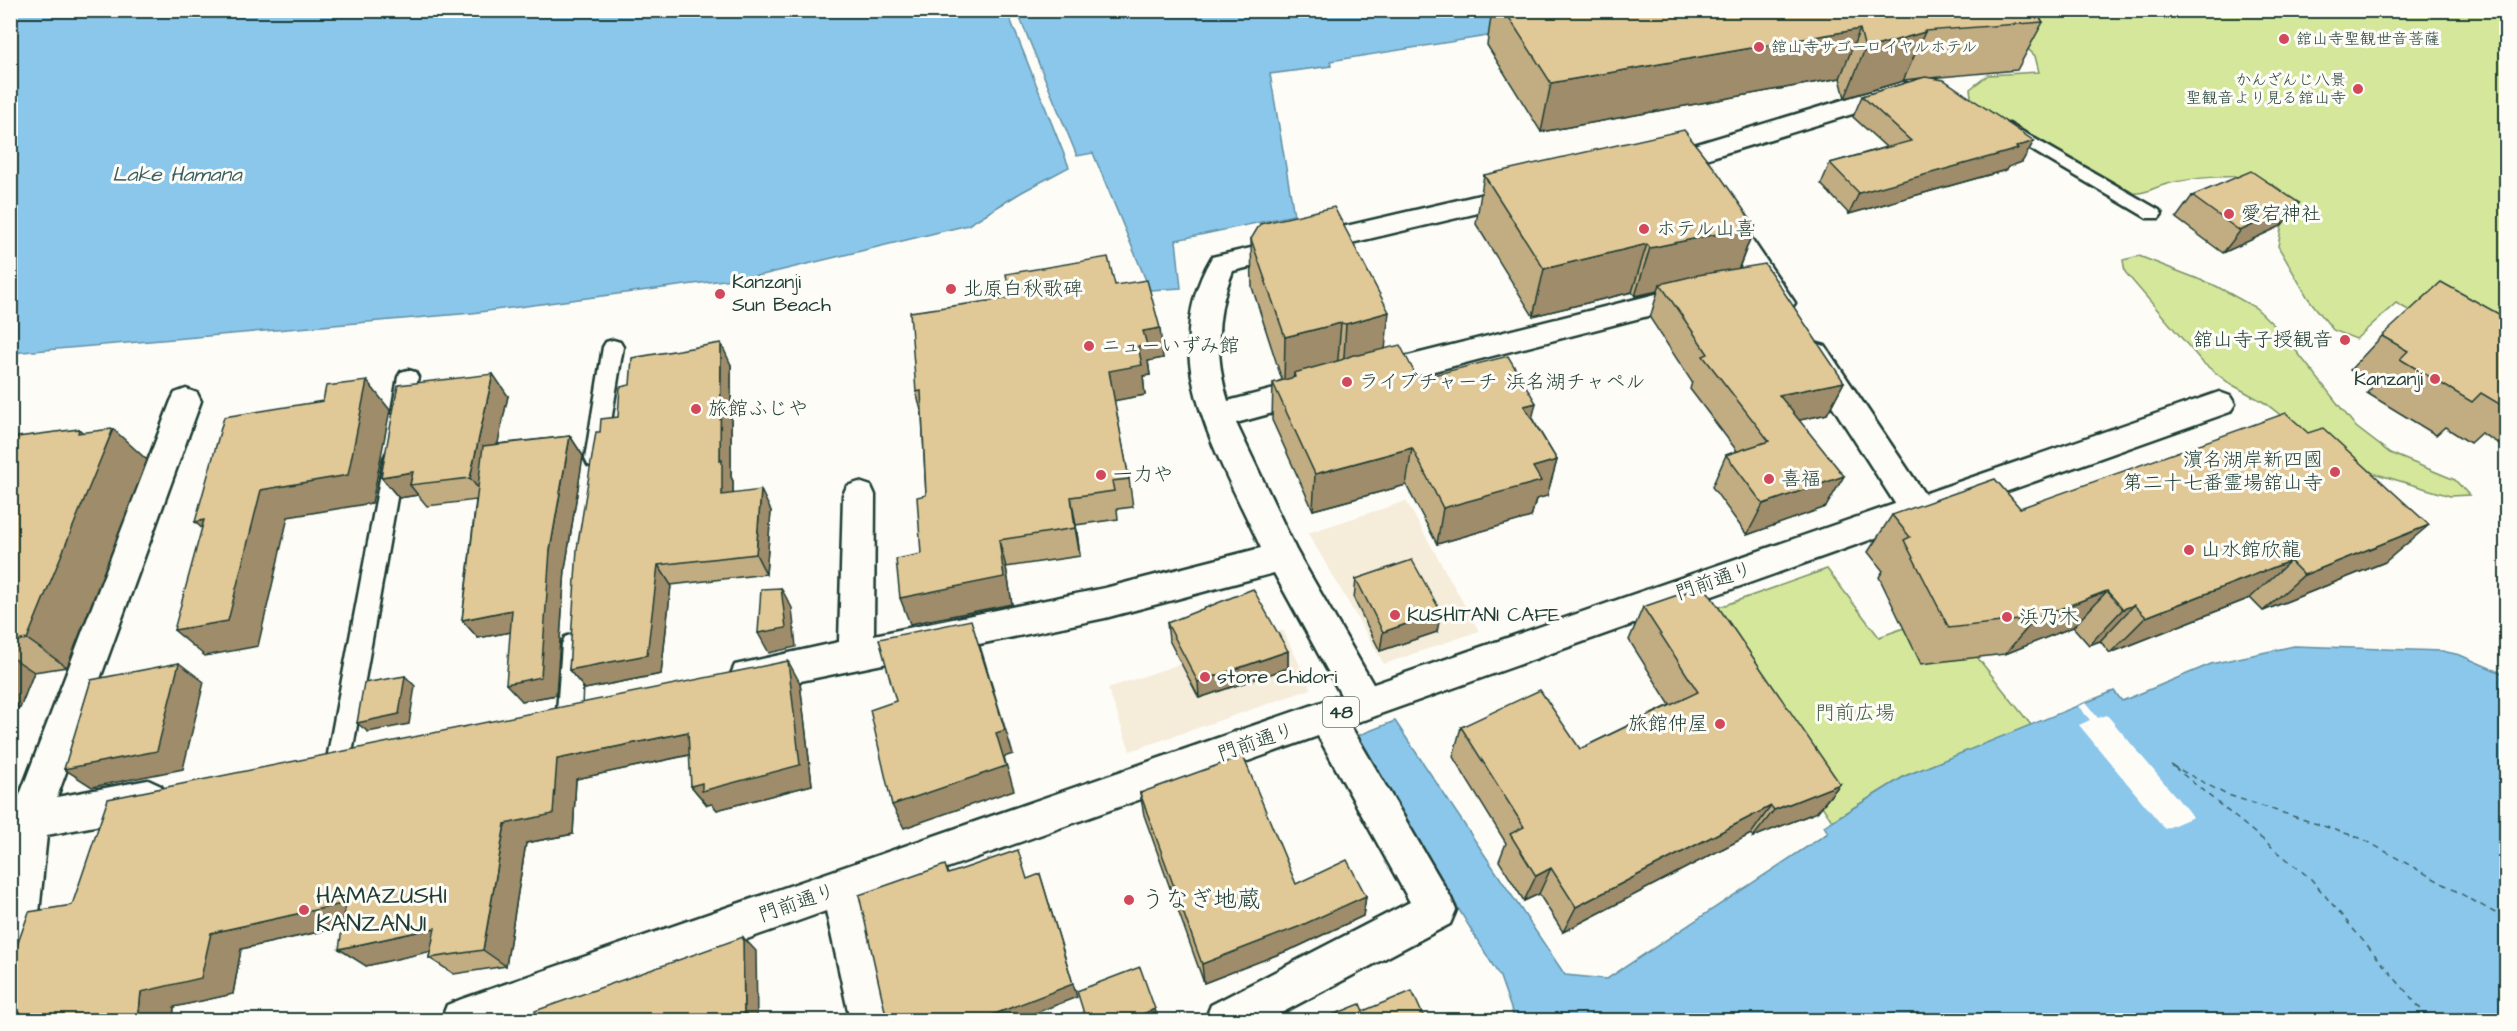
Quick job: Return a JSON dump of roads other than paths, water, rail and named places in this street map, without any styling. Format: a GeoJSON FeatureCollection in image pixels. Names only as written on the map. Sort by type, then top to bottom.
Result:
{"type":"FeatureCollection","features":[{"type":"Feature","properties":{"kind":"street"},"geometry":{"type":"LineString","coordinates":[[1917,510],[1766,282],[1672,159],[1900,91],[1927,87]]}},
{"type":"Feature","properties":{"kind":"street"},"geometry":{"type":"LineString","coordinates":[[1365,704],[1282,557],[1217,416],[1206,379],[1203,343],[1209,294],[1222,264],[1552,187]]}},
{"type":"Feature","properties":{"kind":"street"},"geometry":{"type":"LineString","coordinates":[[1217,416],[1686,296],[1766,282]]}},
{"type":"Feature","properties":{"kind":"street"},"geometry":{"type":"LineString","coordinates":[[10,953],[17,933],[20,823],[186,401]]}},
{"type":"Feature","properties":{"kind":"street","name":"門前通り"},"geometry":{"type":"LineString","coordinates":[[469,1019],[2219,404]]}},
{"type":"Feature","properties":{"kind":"street"},"geometry":{"type":"LineString","coordinates":[[856,654],[859,495]]}},
{"type":"Feature","properties":{"kind":"street"},"geometry":{"type":"LineString","coordinates":[[718,682],[1105,603],[1282,557]]}},
{"type":"Feature","properties":{"kind":"street"},"geometry":{"type":"LineString","coordinates":[[535,719],[603,705]]}},
{"type":"Feature","properties":{"kind":"street"},"geometry":{"type":"LineString","coordinates":[[1226,1020],[1436,910],[1326,718]]}},
{"type":"Feature","properties":{"kind":"street"},"geometry":{"type":"LineString","coordinates":[[304,766],[373,752]]}},
{"type":"Feature","properties":{"kind":"street"},"geometry":{"type":"LineString","coordinates":[[20,823],[178,792]]}},
{"type":"Feature","properties":{"kind":"street"},"geometry":{"type":"LineString","coordinates":[[841,888],[870,1020]]}},
{"type":"Feature","properties":{"kind":"lane"},"geometry":{"type":"LineString","coordinates":[[1994,120],[2153,214]]}},
{"type":"Feature","properties":{"kind":"lane"},"geometry":{"type":"LineString","coordinates":[[593,476],[613,347]]}},
{"type":"Feature","properties":{"kind":"lane"},"geometry":{"type":"LineString","coordinates":[[339,759],[408,377]]}},
{"type":"Feature","properties":{"kind":"lane"},"geometry":{"type":"LineString","coordinates":[[569,712],[574,629]]}},
{"type":"Feature","properties":{"kind":"water","name":"Lake Hamana"},"geometry":{"type":"Polygon","coordinates":[[[11,10],[1007,11],[1069,167],[968,225],[762,275],[472,313],[11,353],[11,10]]]}},
{"type":"Feature","properties":{"kind":"water"},"geometry":{"type":"Polygon","coordinates":[[[1595,10],[1600,18],[1330,61],[1331,66],[1270,74],[1294,215],[1176,240],[1181,288],[1150,290],[1093,153],[1077,156],[1017,11],[1595,10]]]}},
{"type":"Feature","properties":{"kind":"water"},"geometry":{"type":"Polygon","coordinates":[[[2294,646],[2442,651],[2460,655],[2506,675],[2506,1020],[1515,1020],[1500,977],[1354,737],[1395,721],[1565,975],[1607,979],[1828,833],[1824,826],[1905,776],[2114,691],[2122,701],[2211,664],[2294,646]]]}},
{"type":"Feature","properties":{"kind":"place","name":"舘山寺聖観世音菩薩"},"geometry":{"type":"Point","coordinates":[2284,39]}},
{"type":"Feature","properties":{"kind":"place","name":"舘山寺サゴーロイヤルホテル"},"geometry":{"type":"Point","coordinates":[1759,47]}},
{"type":"Feature","properties":{"kind":"place","name":"かんざんじ八景 聖観音より見る舘山寺"},"geometry":{"type":"Point","coordinates":[2358,89]}},
{"type":"Feature","properties":{"kind":"place","name":"愛宕神社"},"geometry":{"type":"Point","coordinates":[2229,214]}},
{"type":"Feature","properties":{"kind":"place","name":"ホテル山喜"},"geometry":{"type":"Point","coordinates":[1644,229]}},
{"type":"Feature","properties":{"kind":"place","name":"北原白秋歌碑"},"geometry":{"type":"Point","coordinates":[951,289]}},
{"type":"Feature","properties":{"kind":"place","name":"Kanzanji Sun Beach"},"geometry":{"type":"Point","coordinates":[720,294]}},
{"type":"Feature","properties":{"kind":"place","name":"舘山寺子授観音"},"geometry":{"type":"Point","coordinates":[2345,340]}},
{"type":"Feature","properties":{"kind":"place","name":"ニューいずみ館"},"geometry":{"type":"Point","coordinates":[1089,346]}},
{"type":"Feature","properties":{"kind":"place","name":"Kanzanji"},"geometry":{"type":"Point","coordinates":[2435,379]}},
{"type":"Feature","properties":{"kind":"place","name":"ライブチャーチ 浜名湖チャペル"},"geometry":{"type":"Point","coordinates":[1347,382]}},
{"type":"Feature","properties":{"kind":"place","name":"旅館ふじや"},"geometry":{"type":"Point","coordinates":[696,409]}},
{"type":"Feature","properties":{"kind":"place","name":"濵名湖岸新四國 第二十七番霊場舘山寺"},"geometry":{"type":"Point","coordinates":[2335,472]}},
{"type":"Feature","properties":{"kind":"place","name":"一力や"},"geometry":{"type":"Point","coordinates":[1101,475]}},
{"type":"Feature","properties":{"kind":"place","name":"喜福"},"geometry":{"type":"Point","coordinates":[1769,479]}},
{"type":"Feature","properties":{"kind":"place","name":"山水館欣龍"},"geometry":{"type":"Point","coordinates":[2189,550]}},
{"type":"Feature","properties":{"kind":"place","name":"KUSHITANI CAFE"},"geometry":{"type":"Point","coordinates":[1395,615]}},
{"type":"Feature","properties":{"kind":"place","name":"浜乃木"},"geometry":{"type":"Point","coordinates":[2007,617]}},
{"type":"Feature","properties":{"kind":"place","name":"store chidori"},"geometry":{"type":"Point","coordinates":[1205,677]}},
{"type":"Feature","properties":{"kind":"place","name":"旅館仲屋"},"geometry":{"type":"Point","coordinates":[1720,724]}},
{"type":"Feature","properties":{"kind":"place","name":"うなぎ地蔵"},"geometry":{"type":"Point","coordinates":[1129,900]}},
{"type":"Feature","properties":{"kind":"place","name":"HAMAZUSHI KANZANJI"},"geometry":{"type":"Point","coordinates":[304,910]}},
{"type":"Feature","properties":{"kind":"park label","name":"門前広場"},"geometry":{"type":"Point","coordinates":[1855,713]}}]}
